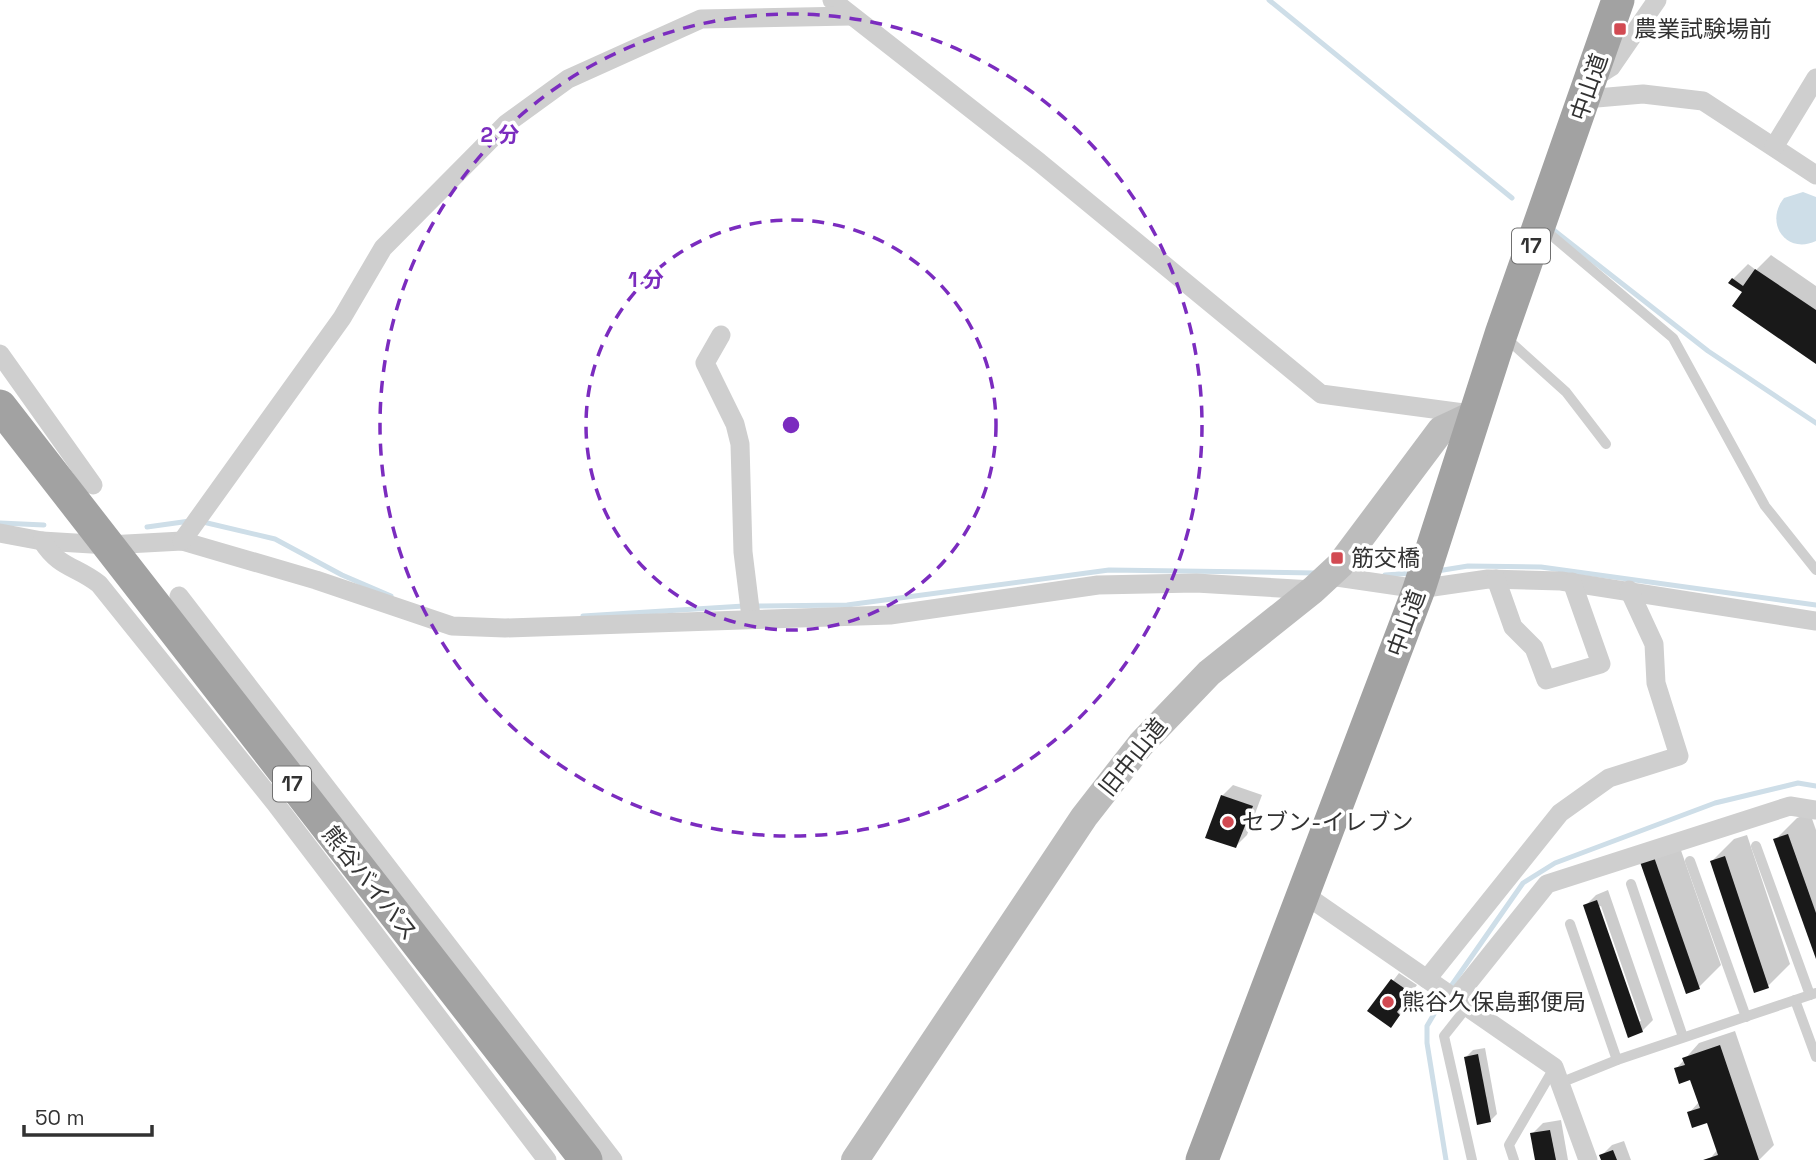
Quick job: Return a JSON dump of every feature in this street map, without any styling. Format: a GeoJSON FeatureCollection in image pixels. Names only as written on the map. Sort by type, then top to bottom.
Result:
{"type":"FeatureCollection","features":[{"type":"Feature","properties":{"kind":"highway","name":"中山道"},"geometry":{"type":"LineString","coordinates":[[1202,1160],[1419,589],[1538,224],[1589,89],[1618,0]]}},
{"type":"Feature","properties":{"kind":"highway","name":"熊谷バイパス"},"geometry":{"type":"LineString","coordinates":[[12,415],[108,545],[259,721],[561,1110],[586,1160]]}},
{"type":"Feature","properties":{"kind":"main road","name":"旧中山道"},"geometry":{"type":"LineString","coordinates":[[861,1158],[1084,817],[1125,763],[1209,673],[1322,583],[1441,429],[1475,414]]}},
{"type":"Feature","properties":{"kind":"street"},"geometry":{"type":"LineString","coordinates":[[832,0],[1039,162],[1321,394],[1475,414]]}},
{"type":"Feature","properties":{"kind":"street"},"geometry":{"type":"LineString","coordinates":[[1589,89],[1611,67],[1657,0]]}},
{"type":"Feature","properties":{"kind":"street"},"geometry":{"type":"LineString","coordinates":[[182,541],[342,317],[383,248],[506,124],[568,79],[701,19],[851,16]]}},
{"type":"Feature","properties":{"kind":"street"},"geometry":{"type":"LineString","coordinates":[[1774,147],[1816,78]]}},
{"type":"Feature","properties":{"kind":"street"},"geometry":{"type":"LineString","coordinates":[[1589,89],[1703,101],[1816,175]]}},
{"type":"Feature","properties":{"kind":"street"},"geometry":{"type":"LineString","coordinates":[[722,335],[705,363],[735,424],[740,444],[743,552],[751,617]]}},
{"type":"Feature","properties":{"kind":"street"},"geometry":{"type":"LineString","coordinates":[[0,354],[12,415],[93,485]]}},
{"type":"Feature","properties":{"kind":"street"},"geometry":{"type":"LineString","coordinates":[[0,533],[42,541],[108,545],[182,541],[316,580],[452,626],[505,628],[751,617],[890,615],[1098,585],[1322,583],[1419,589],[1496,579],[1572,582],[1816,621]]}},
{"type":"Feature","properties":{"kind":"street"},"geometry":{"type":"LineString","coordinates":[[42,541],[52,558],[64,566],[84,572],[99,584],[284,814],[547,1160]]}},
{"type":"Feature","properties":{"kind":"street"},"geometry":{"type":"LineString","coordinates":[[1496,579],[1513,627],[1534,648],[1546,680],[1601,664],[1572,582]]}},
{"type":"Feature","properties":{"kind":"street"},"geometry":{"type":"LineString","coordinates":[[1432,983],[1560,813],[1609,778],[1679,756],[1656,684],[1654,644],[1629,590]]}},
{"type":"Feature","properties":{"kind":"street"},"geometry":{"type":"LineString","coordinates":[[179,596],[259,721]]}},
{"type":"Feature","properties":{"kind":"street"},"geometry":{"type":"LineString","coordinates":[[1459,1002],[1547,884],[1790,806],[1816,811]]}},
{"type":"Feature","properties":{"kind":"street"},"geometry":{"type":"LineString","coordinates":[[1304,894],[1459,1002],[1557,1075],[1588,1160]]}},
{"type":"Feature","properties":{"kind":"street"},"geometry":{"type":"LineString","coordinates":[[561,1110],[613,1160]]}},
{"type":"Feature","properties":{"kind":"lane"},"geometry":{"type":"LineString","coordinates":[[1538,224],[1673,338],[1765,506],[1816,570]]}},
{"type":"Feature","properties":{"kind":"lane"},"geometry":{"type":"LineString","coordinates":[[1501,334],[1566,393],[1606,444]]}},
{"type":"Feature","properties":{"kind":"lane"},"geometry":{"type":"LineString","coordinates":[[1514,1160],[1509,1145],[1557,1075],[1617,1060],[1813,994],[1756,846]]}},
{"type":"Feature","properties":{"kind":"lane"},"geometry":{"type":"LineString","coordinates":[[1690,861],[1746,1017]]}},
{"type":"Feature","properties":{"kind":"lane"},"geometry":{"type":"LineString","coordinates":[[1631,884],[1683,1037]]}},
{"type":"Feature","properties":{"kind":"lane"},"geometry":{"type":"LineString","coordinates":[[1570,924],[1617,1060]]}},
{"type":"Feature","properties":{"kind":"lane"},"geometry":{"type":"LineString","coordinates":[[1795,1000],[1816,1056]]}},
{"type":"Feature","properties":{"kind":"lane"},"geometry":{"type":"LineString","coordinates":[[1459,1002],[1444,1037],[1472,1160]]}},
{"type":"Feature","properties":{"kind":"shaded area"},"geometry":{"type":"Polygon","coordinates":[[[1803,192],[1816,197],[1816,241],[1796,244],[1781,234],[1776,217],[1784,198],[1803,192]]]}},
{"type":"Feature","properties":{"kind":"building"},"geometry":{"type":"Polygon","coordinates":[[[1755,269],[1816,310],[1816,364],[1732,306],[1742,292],[1728,283],[1732,278],[1743,286],[1755,269]]]}},
{"type":"Feature","properties":{"kind":"building","name":"セブン-イレブン"},"geometry":{"type":"Polygon","coordinates":[[[1221,795],[1253,806],[1236,848],[1205,838],[1221,795]]]}},
{"type":"Feature","properties":{"kind":"building"},"geometry":{"type":"Polygon","coordinates":[[[1788,834],[1816,913],[1816,959],[1773,839],[1788,834]]]}},
{"type":"Feature","properties":{"kind":"building"},"geometry":{"type":"Polygon","coordinates":[[[1725,856],[1769,988],[1754,993],[1710,861],[1725,856]]]}},
{"type":"Feature","properties":{"kind":"building"},"geometry":{"type":"Polygon","coordinates":[[[1654,857],[1700,989],[1686,994],[1640,862],[1654,857]]]}},
{"type":"Feature","properties":{"kind":"building"},"geometry":{"type":"Polygon","coordinates":[[[1597,900],[1643,1032],[1628,1038],[1583,905],[1597,900]]]}},
{"type":"Feature","properties":{"kind":"building"},"geometry":{"type":"Polygon","coordinates":[[[1391,979],[1411,993],[1397,1012],[1400,1015],[1391,1028],[1367,1011],[1391,979]]]}},
{"type":"Feature","properties":{"kind":"building"},"geometry":{"type":"Polygon","coordinates":[[[1720,1045],[1759,1160],[1703,1160],[1718,1155],[1707,1123],[1692,1128],[1687,1112],[1700,1108],[1690,1080],[1679,1084],[1674,1068],[1685,1065],[1682,1058],[1720,1045]]]}},
{"type":"Feature","properties":{"kind":"building"},"geometry":{"type":"Polygon","coordinates":[[[1478,1054],[1491,1122],[1477,1125],[1464,1057],[1478,1054]]]}},
{"type":"Feature","properties":{"kind":"building"},"geometry":{"type":"Polygon","coordinates":[[[1550,1130],[1556,1160],[1535,1160],[1530,1133],[1550,1130]]]}},
{"type":"Feature","properties":{"kind":"building"},"geometry":{"type":"Polygon","coordinates":[[[1613,1150],[1617,1160],[1601,1160],[1599,1155],[1613,1150]]]}},
{"type":"Feature","properties":{"kind":"waterway"},"geometry":{"type":"LineString","coordinates":[[1269,0],[1512,198]]}},
{"type":"Feature","properties":{"kind":"waterway"},"geometry":{"type":"LineString","coordinates":[[1551,228],[1708,351],[1816,423]]}},
{"type":"Feature","properties":{"kind":"waterway"},"geometry":{"type":"LineString","coordinates":[[147,527],[190,521]]}},
{"type":"Feature","properties":{"kind":"waterway"},"geometry":{"type":"LineString","coordinates":[[203,522],[275,539],[342,575],[391,596]]}},
{"type":"Feature","properties":{"kind":"waterway"},"geometry":{"type":"LineString","coordinates":[[0,523],[44,525]]}},
{"type":"Feature","properties":{"kind":"waterway"},"geometry":{"type":"LineString","coordinates":[[1437,571],[1468,566],[1541,567],[1816,605]]}},
{"type":"Feature","properties":{"kind":"waterway"},"geometry":{"type":"LineString","coordinates":[[754,606],[847,605],[1109,570],[1316,573]]}},
{"type":"Feature","properties":{"kind":"waterway"},"geometry":{"type":"LineString","coordinates":[[1385,575],[1413,573]]}},
{"type":"Feature","properties":{"kind":"waterway"},"geometry":{"type":"LineString","coordinates":[[583,616],[744,606]]}},
{"type":"Feature","properties":{"kind":"waterway"},"geometry":{"type":"LineString","coordinates":[[1449,989],[1523,883],[1555,863],[1715,803],[1798,783],[1816,786]]}},
{"type":"Feature","properties":{"kind":"waterway"},"geometry":{"type":"LineString","coordinates":[[1444,997],[1427,1026],[1427,1043],[1446,1160]]}},
{"type":"Feature","properties":{"kind":"place","name":"農業試験場前"},"geometry":{"type":"Point","coordinates":[1620,29]}},
{"type":"Feature","properties":{"kind":"place","name":"筋交橋"},"geometry":{"type":"Point","coordinates":[1337,558]}},
{"type":"Feature","properties":{"kind":"place","name":"セブン-イレブン"},"geometry":{"type":"Point","coordinates":[1228,822]}},
{"type":"Feature","properties":{"kind":"place","name":"熊谷久保島郵便局"},"geometry":{"type":"Point","coordinates":[1388,1002]}}]}
